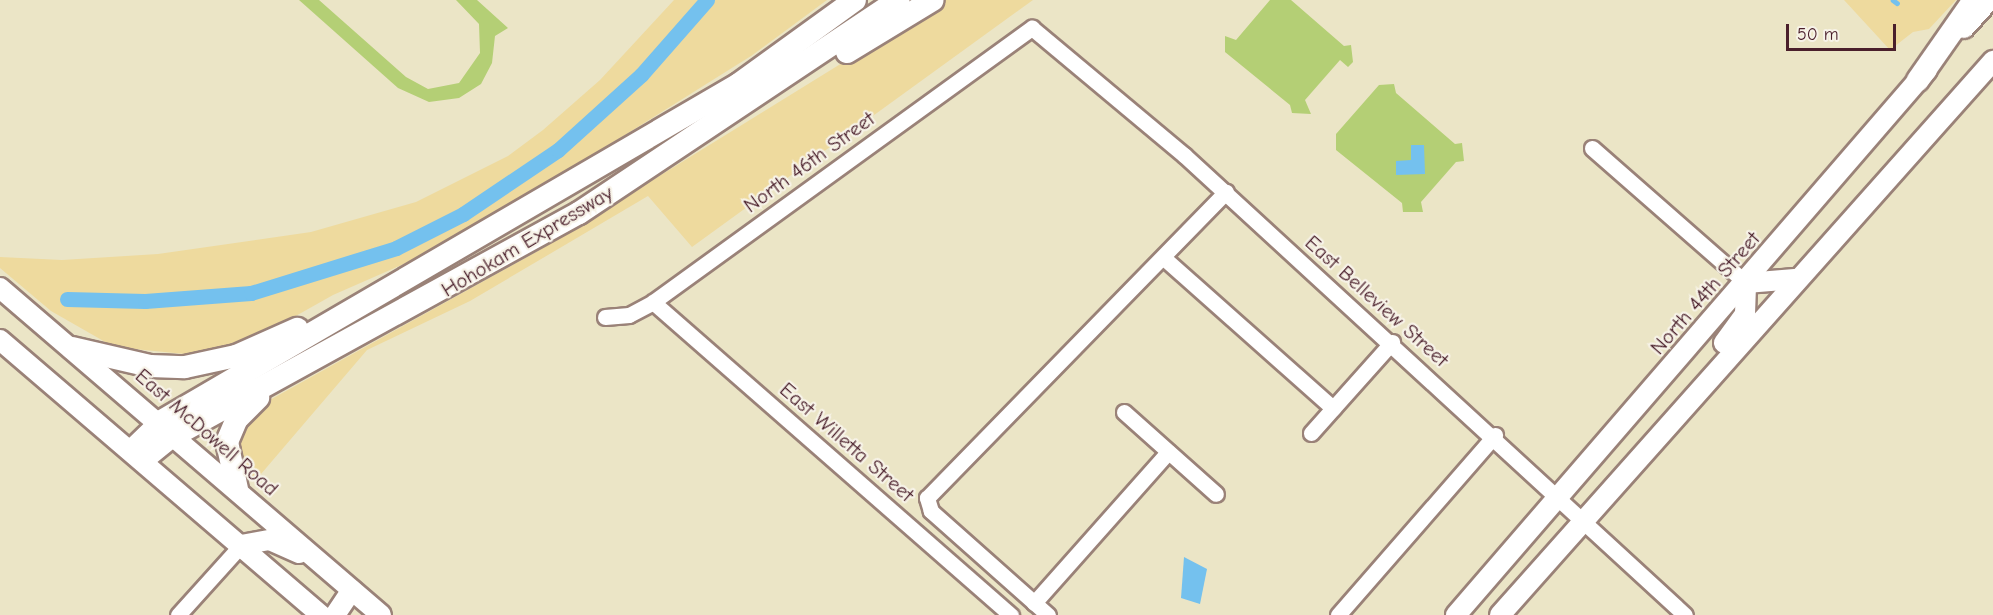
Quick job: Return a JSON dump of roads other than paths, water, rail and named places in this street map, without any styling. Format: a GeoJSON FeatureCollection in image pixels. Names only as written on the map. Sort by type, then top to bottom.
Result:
{"type":"FeatureCollection","features":[{"type":"Feature","properties":{"kind":"highway"},"geometry":{"type":"LineString","coordinates":[[647,139],[836,0]]}},
{"type":"Feature","properties":{"kind":"highway","name":"Hohokam Expressway"},"geometry":{"type":"LineString","coordinates":[[168,428],[370,299],[739,84],[855,0]]}},
{"type":"Feature","properties":{"kind":"highway","name":"Hohokam Expressway"},"geometry":{"type":"LineString","coordinates":[[168,428],[277,383],[579,213],[898,0]]}},
{"type":"Feature","properties":{"kind":"highway"},"geometry":{"type":"LineString","coordinates":[[579,213],[671,166],[933,0]]}},
{"type":"Feature","properties":{"kind":"highway"},"geometry":{"type":"LineString","coordinates":[[1918,80],[1974,0]]}},
{"type":"Feature","properties":{"kind":"highway"},"geometry":{"type":"LineString","coordinates":[[72,348],[150,366],[202,364],[370,299]]}},
{"type":"Feature","properties":{"kind":"highway"},"geometry":{"type":"LineString","coordinates":[[237,489],[228,458],[230,434],[247,406],[277,383]]}},
{"type":"Feature","properties":{"kind":"main road","name":"North 44th Street"},"geometry":{"type":"LineString","coordinates":[[1456,615],[1746,284],[1918,80],[1989,0]]}},
{"type":"Feature","properties":{"kind":"main road"},"geometry":{"type":"LineString","coordinates":[[1500,615],[1795,279],[1993,61]]}},
{"type":"Feature","properties":{"kind":"main road"},"geometry":{"type":"LineString","coordinates":[[1960,98],[1993,72]]}},
{"type":"Feature","properties":{"kind":"main road"},"geometry":{"type":"LineString","coordinates":[[1670,422],[1745,314],[1746,284],[1795,279]]}},
{"type":"Feature","properties":{"kind":"main road","name":"East McDowell Road"},"geometry":{"type":"LineString","coordinates":[[0,288],[168,428],[381,615]]}},
{"type":"Feature","properties":{"kind":"main road"},"geometry":{"type":"LineString","coordinates":[[0,340],[321,615]]}},
{"type":"Feature","properties":{"kind":"main road","name":"Hohokam Expressway"},"geometry":{"type":"LineString","coordinates":[[137,455],[168,428]]}},
{"type":"Feature","properties":{"kind":"main road"},"geometry":{"type":"LineString","coordinates":[[242,545],[256,540],[278,542],[330,570]]}},
{"type":"Feature","properties":{"kind":"main road"},"geometry":{"type":"LineString","coordinates":[[335,615],[352,590]]}},
{"type":"Feature","properties":{"kind":"street","name":"East Belleview Street"},"geometry":{"type":"LineString","coordinates":[[1032,28],[1226,192],[1495,435],[1581,521],[1685,615]]}},
{"type":"Feature","properties":{"kind":"street","name":"North 46th Street"},"geometry":{"type":"LineString","coordinates":[[605,317],[629,315],[653,302],[1032,28]]}},
{"type":"Feature","properties":{"kind":"street"},"geometry":{"type":"LineString","coordinates":[[1592,148],[1746,284]]}},
{"type":"Feature","properties":{"kind":"street"},"geometry":{"type":"LineString","coordinates":[[1048,615],[931,511],[927,498],[1226,192]]}},
{"type":"Feature","properties":{"kind":"street"},"geometry":{"type":"LineString","coordinates":[[1164,258],[1333,408]]}},
{"type":"Feature","properties":{"kind":"street","name":"East Willetta Street"},"geometry":{"type":"LineString","coordinates":[[653,302],[1011,615]]}},
{"type":"Feature","properties":{"kind":"street"},"geometry":{"type":"LineString","coordinates":[[1311,433],[1392,342]]}},
{"type":"Feature","properties":{"kind":"street"},"geometry":{"type":"LineString","coordinates":[[1124,412],[1216,494]]}},
{"type":"Feature","properties":{"kind":"street"},"geometry":{"type":"LineString","coordinates":[[1338,615],[1495,435]]}},
{"type":"Feature","properties":{"kind":"street"},"geometry":{"type":"LineString","coordinates":[[1034,603],[1168,452]]}},
{"type":"Feature","properties":{"kind":"street"},"geometry":{"type":"LineString","coordinates":[[178,615],[242,545]]}},
{"type":"Feature","properties":{"kind":"water"},"geometry":{"type":"Polygon","coordinates":[[[1411,145],[1424,145],[1425,174],[1396,175],[1396,161],[1411,160],[1411,145]]]}},
{"type":"Feature","properties":{"kind":"water"},"geometry":{"type":"Polygon","coordinates":[[[1184,557],[1207,569],[1200,604],[1181,598],[1184,557]]]}},
{"type":"Feature","properties":{"kind":"waterway"},"geometry":{"type":"LineString","coordinates":[[67,299],[145,301],[251,293],[396,248],[463,214],[558,150],[641,75],[707,0]]}},
{"type":"Feature","properties":{"kind":"waterway"},"geometry":{"type":"LineString","coordinates":[[1893,0],[1897,3]]}}]}
